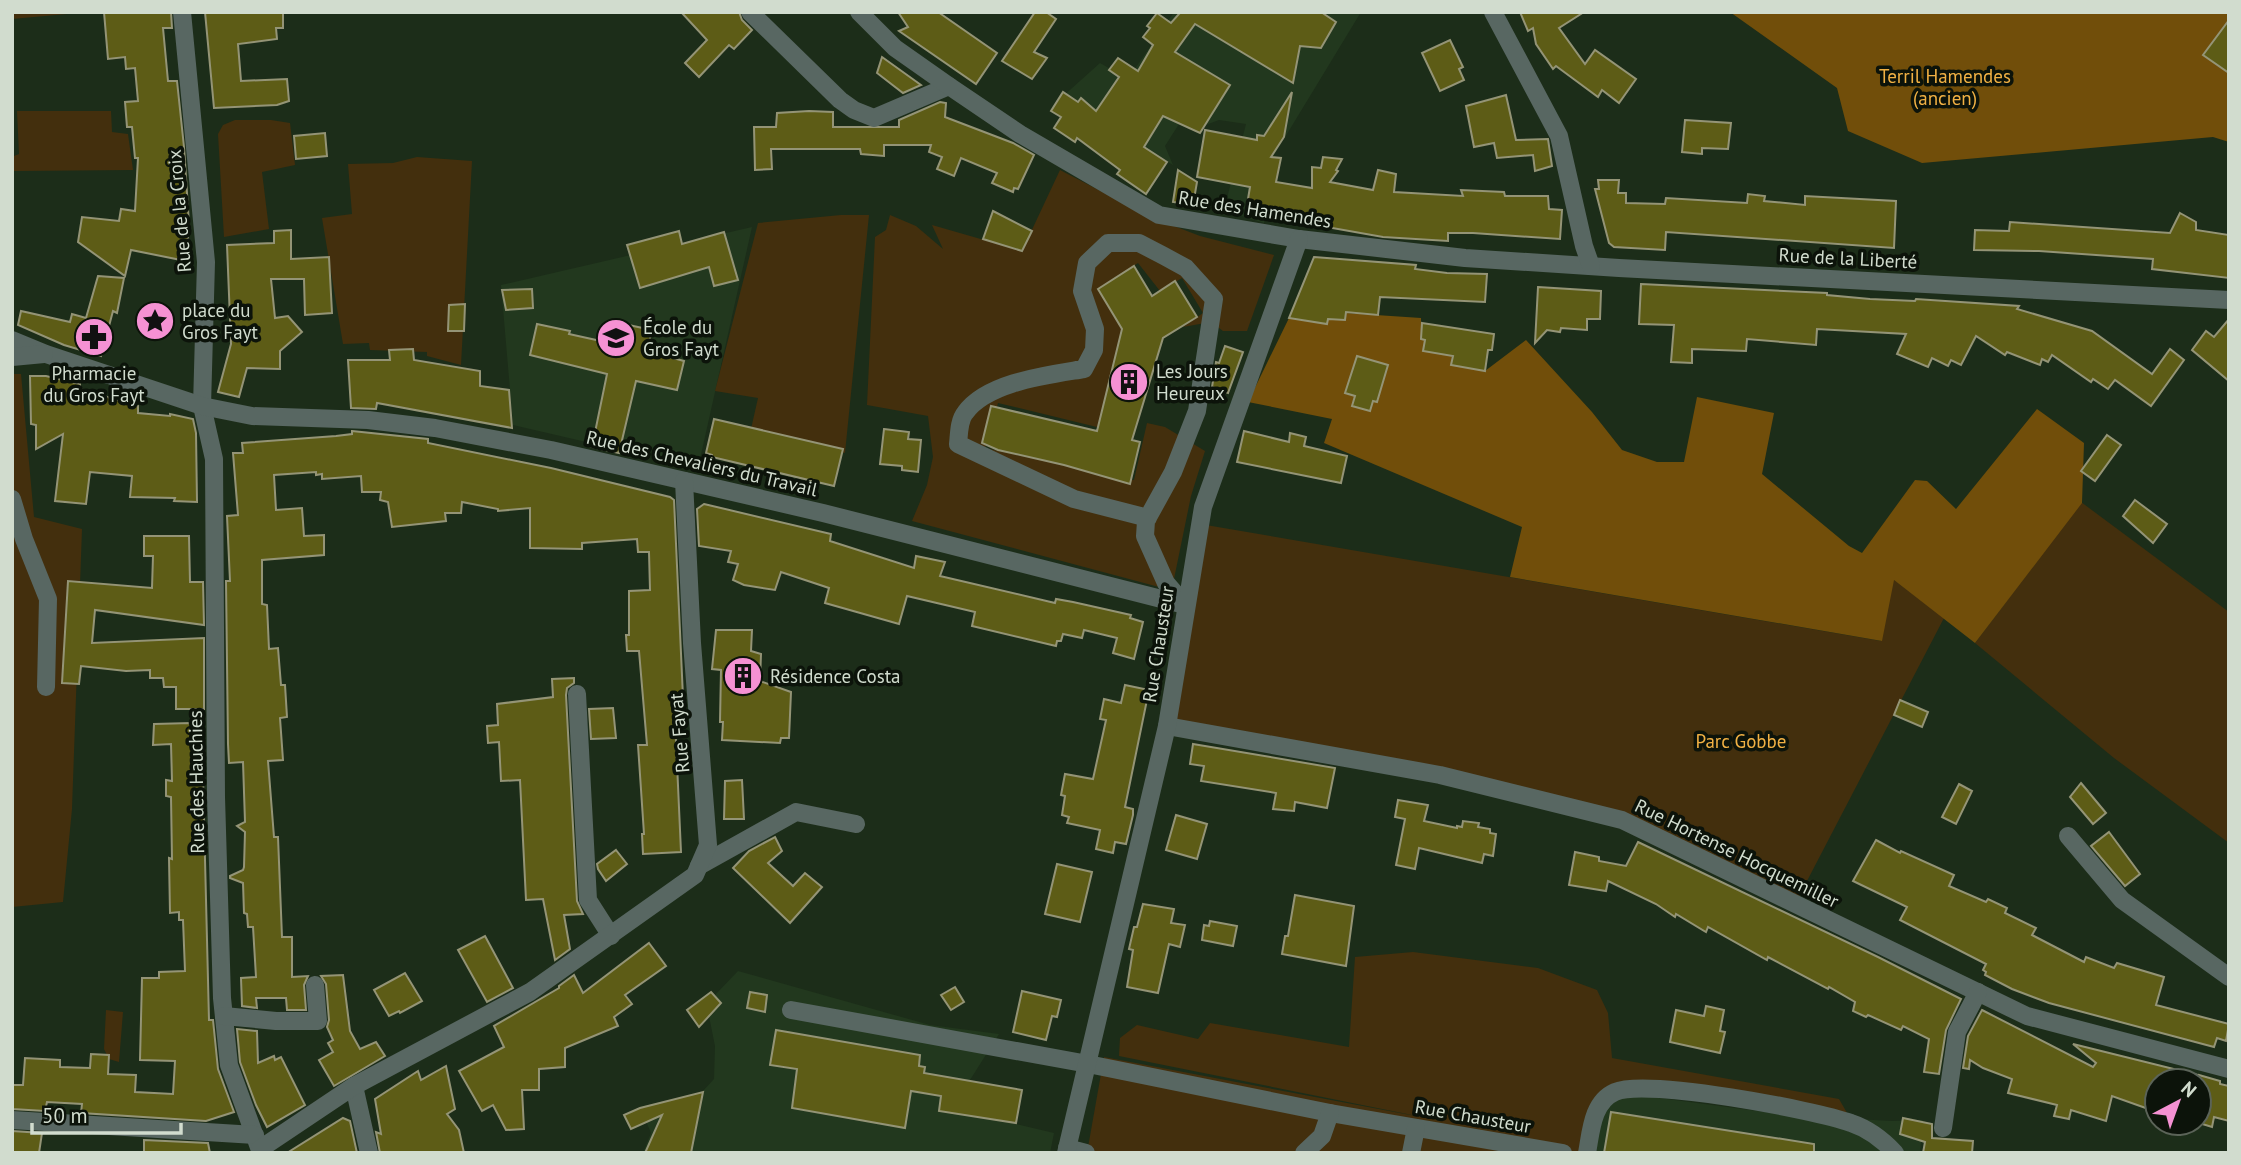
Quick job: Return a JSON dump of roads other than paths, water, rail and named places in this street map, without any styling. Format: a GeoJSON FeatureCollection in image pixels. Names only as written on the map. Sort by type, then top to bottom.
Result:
{"type":"FeatureCollection","features":[{"type":"Feature","properties":{"kind":"street","name":"Rue de la Croix"},"geometry":{"type":"LineString","coordinates":[[182,12],[206,262],[202,406]]}},
{"type":"Feature","properties":{"kind":"street"},"geometry":{"type":"LineString","coordinates":[[750,12],[840,100],[854,110],[874,118],[949,86]]}},
{"type":"Feature","properties":{"kind":"street","name":"Rue des Hamendes"},"geometry":{"type":"LineString","coordinates":[[859,12],[895,48],[949,86],[1020,134],[1159,215],[1299,239],[1465,258]]}},
{"type":"Feature","properties":{"kind":"street"},"geometry":{"type":"LineString","coordinates":[[1493,12],[1559,136],[1591,266]]}},
{"type":"Feature","properties":{"kind":"street","name":"Rue Chausteur"},"geometry":{"type":"LineString","coordinates":[[1067,1151],[1167,726],[1203,507],[1299,239]]}},
{"type":"Feature","properties":{"kind":"street"},"geometry":{"type":"LineString","coordinates":[[1148,518],[1074,499],[958,444],[963,414],[983,395],[1034,378],[1084,369],[1094,350],[1095,329],[1082,291],[1083,282],[1087,263],[1108,243],[1139,243],[1186,268],[1214,299],[1197,411],[1173,472],[1148,518],[1145,536],[1166,583],[1185,605]]}},
{"type":"Feature","properties":{"kind":"street","name":"Rue de la Liberté"},"geometry":{"type":"LineString","coordinates":[[1465,258],[2229,300]]}},
{"type":"Feature","properties":{"kind":"street","name":"Rue des Chevaliers du Travail"},"geometry":{"type":"LineString","coordinates":[[12,340],[202,406],[251,416],[368,420],[551,450],[823,513],[1185,605]]}},
{"type":"Feature","properties":{"kind":"street"},"geometry":{"type":"LineString","coordinates":[[12,358],[46,354]]}},
{"type":"Feature","properties":{"kind":"street","name":"Rue des Hauchies"},"geometry":{"type":"LineString","coordinates":[[202,406],[214,459],[216,797],[224,1016],[229,1065],[259,1146]]}},
{"type":"Feature","properties":{"kind":"street","name":"Rue Fayat"},"geometry":{"type":"LineString","coordinates":[[684,481],[692,642],[708,845],[699,866]]}},
{"type":"Feature","properties":{"kind":"street"},"geometry":{"type":"LineString","coordinates":[[12,499],[24,539],[48,599],[46,687]]}},
{"type":"Feature","properties":{"kind":"street"},"geometry":{"type":"LineString","coordinates":[[577,694],[588,900],[611,936]]}},
{"type":"Feature","properties":{"kind":"street","name":"Rue Hortense Hocquemiller"},"geometry":{"type":"LineString","coordinates":[[1167,726],[1440,775],[1622,820],[2026,1016],[2229,1069]]}},
{"type":"Feature","properties":{"kind":"street"},"geometry":{"type":"LineString","coordinates":[[12,1120],[259,1146],[354,1086],[530,992],[695,875],[699,866],[796,812],[856,824]]}},
{"type":"Feature","properties":{"kind":"street"},"geometry":{"type":"LineString","coordinates":[[2068,836],[2122,900],[2229,977]]}},
{"type":"Feature","properties":{"kind":"street"},"geometry":{"type":"LineString","coordinates":[[224,1016],[276,1021],[318,1021],[315,985]]}},
{"type":"Feature","properties":{"kind":"street"},"geometry":{"type":"LineString","coordinates":[[1943,1128],[1956,1032],[1978,992]]}},
{"type":"Feature","properties":{"kind":"street"},"geometry":{"type":"LineString","coordinates":[[791,1010],[1088,1064]]}},
{"type":"Feature","properties":{"kind":"street","name":"Rue Chausteur"},"geometry":{"type":"LineString","coordinates":[[1088,1064],[1330,1114],[1524,1149],[1563,1153]]}},
{"type":"Feature","properties":{"kind":"street"},"geometry":{"type":"LineString","coordinates":[[354,1086],[369,1153]]}},
{"type":"Feature","properties":{"kind":"street"},"geometry":{"type":"LineString","coordinates":[[1587,1153],[1594,1117],[1601,1103],[1614,1092],[1631,1088],[1696,1092],[1788,1107],[1852,1123],[1880,1137],[1895,1153]]}},
{"type":"Feature","properties":{"kind":"street"},"geometry":{"type":"LineString","coordinates":[[1304,1153],[1322,1136],[1330,1114]]}},
{"type":"Feature","properties":{"kind":"street"},"geometry":{"type":"LineString","coordinates":[[1411,1153],[1416,1128]]}},
{"type":"Feature","properties":{"kind":"street"},"geometry":{"type":"LineString","coordinates":[[1067,1151],[1086,1153]]}},
{"type":"Feature","properties":{"kind":"place","name":"place du Gros Fayt"},"geometry":{"type":"Point","coordinates":[155,321]}},
{"type":"Feature","properties":{"kind":"place","name":"Pharmacie du Gros Fayt"},"geometry":{"type":"Point","coordinates":[94,337]}},
{"type":"Feature","properties":{"kind":"place","name":"École du Gros Fayt"},"geometry":{"type":"Point","coordinates":[616,338]}},
{"type":"Feature","properties":{"kind":"place","name":"Les Jours Heureux"},"geometry":{"type":"Point","coordinates":[1129,382]}},
{"type":"Feature","properties":{"kind":"place","name":"Résidence Costa"},"geometry":{"type":"Point","coordinates":[743,676]}},
{"type":"Feature","properties":{"kind":"park label","name":"Terril Hamendes (ancien)"},"geometry":{"type":"Point","coordinates":[1945,87]}},
{"type":"Feature","properties":{"kind":"park label","name":"Parc Gobbe"},"geometry":{"type":"Point","coordinates":[1741,741]}}]}
